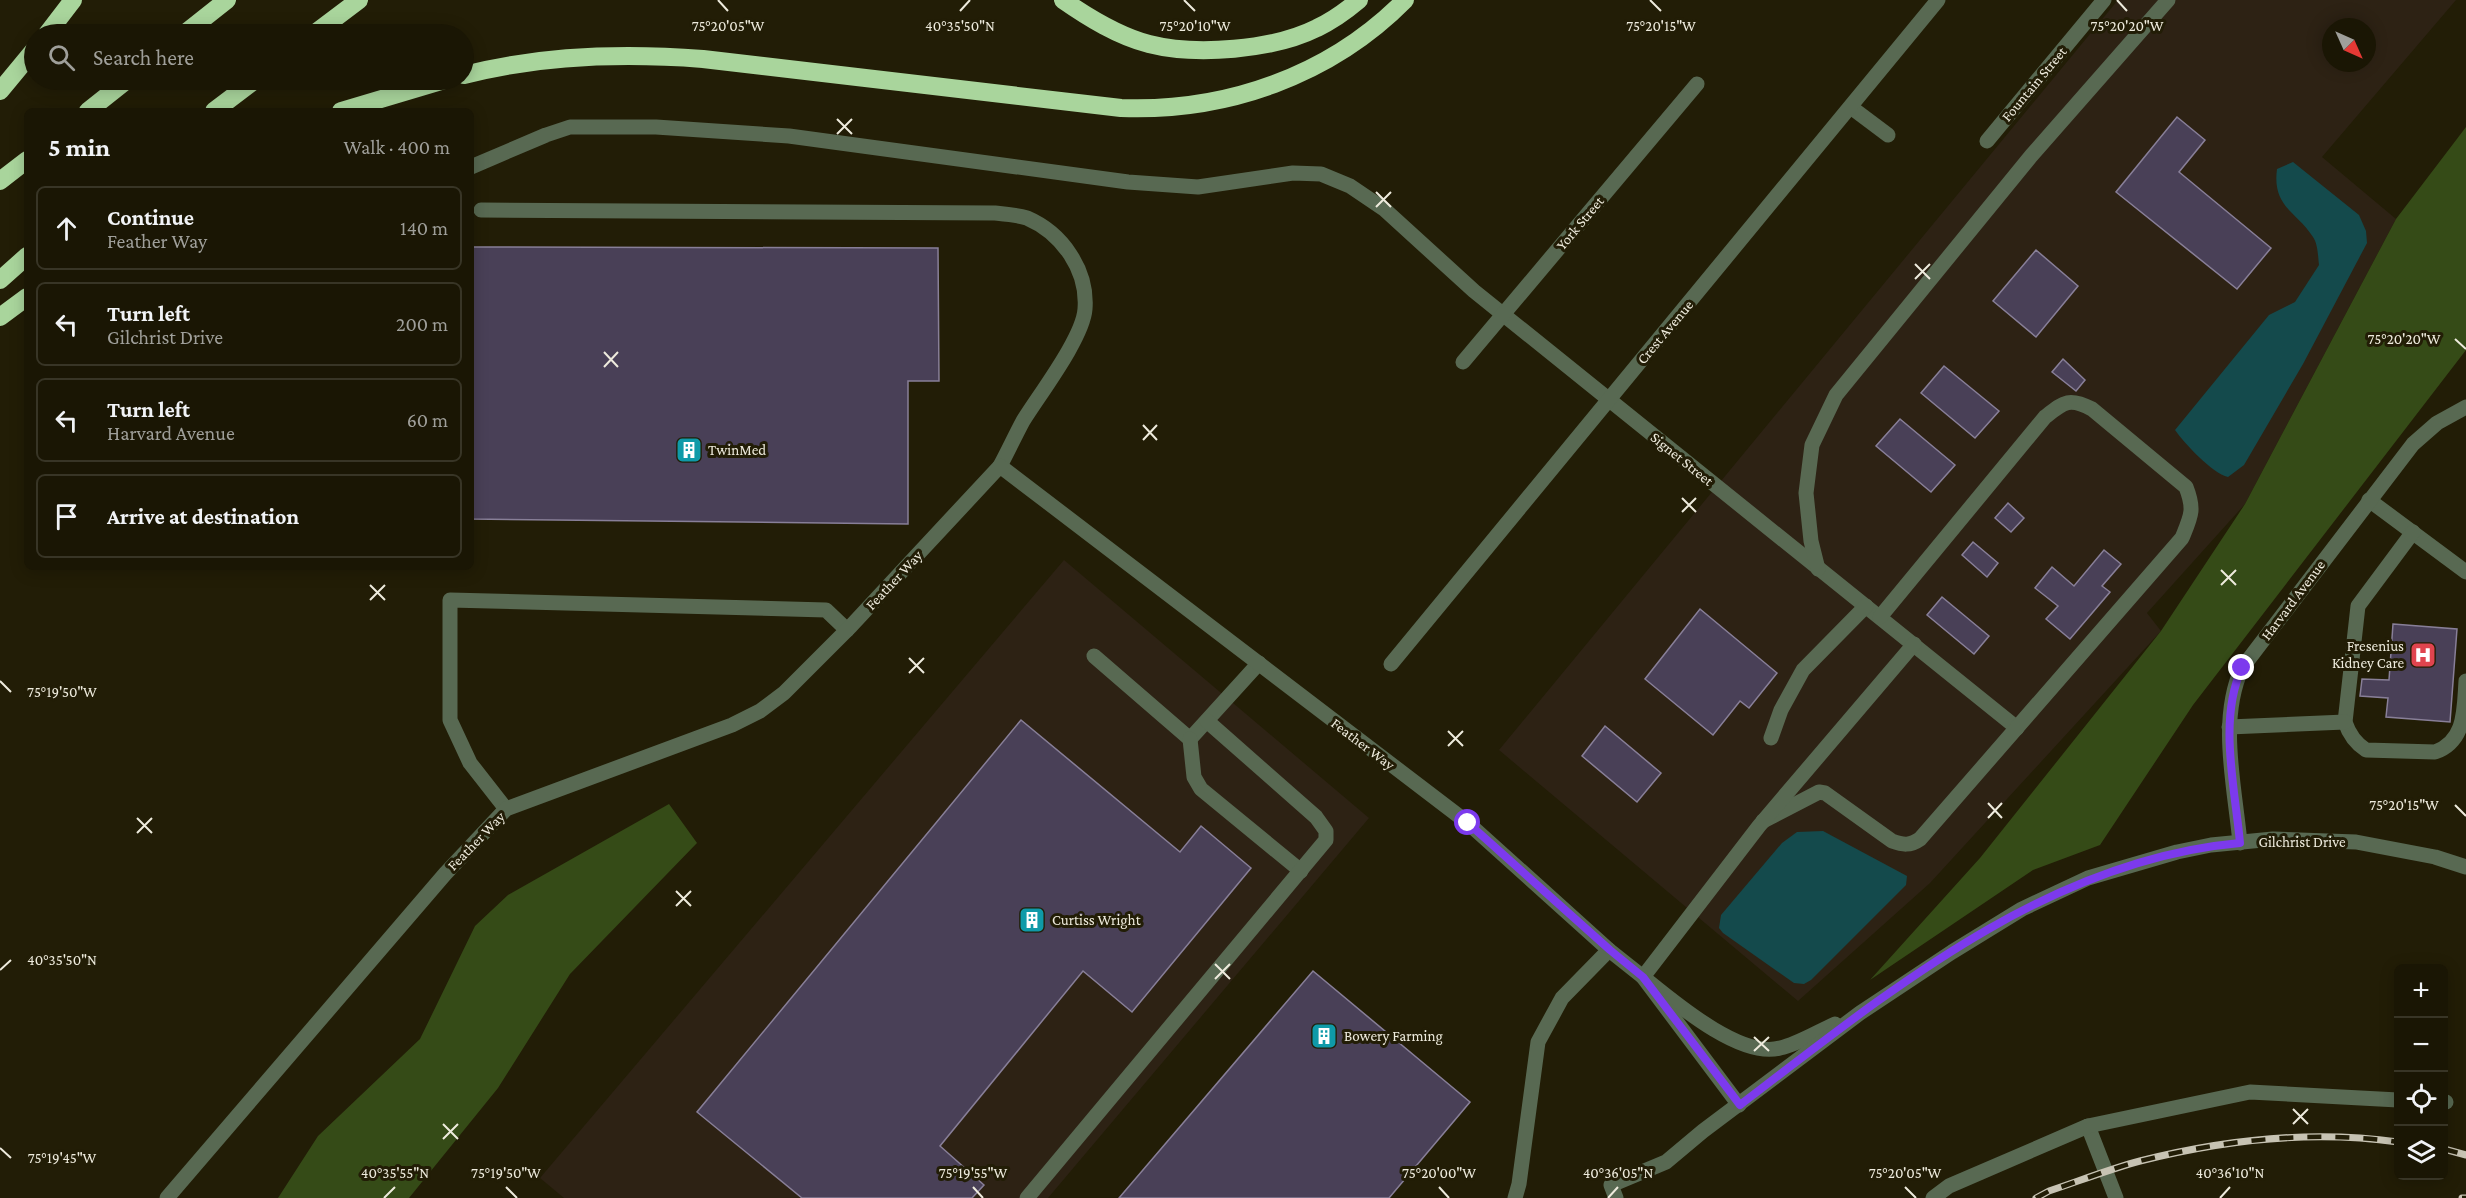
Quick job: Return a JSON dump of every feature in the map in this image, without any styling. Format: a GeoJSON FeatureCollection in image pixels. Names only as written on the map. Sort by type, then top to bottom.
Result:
{"type":"FeatureCollection","features":[{"type":"Feature","properties":{"kind":"highway"},"geometry":{"type":"LineString","coordinates":[[55,24],[73,0]]}},
{"type":"Feature","properties":{"kind":"highway"},"geometry":{"type":"LineString","coordinates":[[197,24],[227,0]]}},
{"type":"Feature","properties":{"kind":"highway"},"geometry":{"type":"LineString","coordinates":[[327,24],[359,0]]}},
{"type":"Feature","properties":{"kind":"highway"},"geometry":{"type":"LineString","coordinates":[[1063,0],[1087,17],[1149,44],[1180,49],[1215,50],[1285,39],[1343,13],[1359,0]]}},
{"type":"Feature","properties":{"kind":"highway"},"geometry":{"type":"LineString","coordinates":[[474,74],[593,56],[662,56],[1121,108],[1157,110],[1228,100],[1298,75],[1351,45],[1405,0]]}},
{"type":"Feature","properties":{"kind":"highway"},"geometry":{"type":"LineString","coordinates":[[0,91],[24,62]]}},
{"type":"Feature","properties":{"kind":"highway"},"geometry":{"type":"LineString","coordinates":[[92,108],[115,90]]}},
{"type":"Feature","properties":{"kind":"highway"},"geometry":{"type":"LineString","coordinates":[[218,108],[242,90]]}},
{"type":"Feature","properties":{"kind":"highway"},"geometry":{"type":"LineString","coordinates":[[352,108],[412,90]]}},
{"type":"Feature","properties":{"kind":"highway"},"geometry":{"type":"LineString","coordinates":[[0,181],[24,162]]}},
{"type":"Feature","properties":{"kind":"highway"},"geometry":{"type":"LineString","coordinates":[[0,280],[24,259]]}},
{"type":"Feature","properties":{"kind":"highway"},"geometry":{"type":"LineString","coordinates":[[0,317],[24,299]]}},
{"type":"Feature","properties":{"kind":"street","name":"Crest Avenue"},"geometry":{"type":"LineString","coordinates":[[1391,664],[1852,108],[1938,0]]}},
{"type":"Feature","properties":{"kind":"street","name":"Fountain Street"},"geometry":{"type":"LineString","coordinates":[[1987,141],[2104,0]]}},
{"type":"Feature","properties":{"kind":"street"},"geometry":{"type":"LineString","coordinates":[[1818,569],[1811,541],[1806,493],[1812,445],[1836,394],[2031,156],[2168,0]]}},
{"type":"Feature","properties":{"kind":"street","name":"York Street"},"geometry":{"type":"LineString","coordinates":[[1463,362],[1697,84]]}},
{"type":"Feature","properties":{"kind":"street"},"geometry":{"type":"LineString","coordinates":[[1852,108],[1888,135]]}},
{"type":"Feature","properties":{"kind":"street","name":"Signet Street"},"geometry":{"type":"LineString","coordinates":[[474,166],[570,127],[656,127],[789,136],[1128,182],[1186,187],[1293,172],[1321,174],[1350,186],[1384,208],[1466,285],[2017,728]]}},
{"type":"Feature","properties":{"kind":"street"},"geometry":{"type":"LineString","coordinates":[[481,210],[995,213],[1024,217],[1047,228],[1070,252],[1081,278],[1085,310],[1072,345],[1022,423],[1000,466]]}},
{"type":"Feature","properties":{"kind":"street"},"geometry":{"type":"LineString","coordinates":[[1763,821],[1819,792],[1825,793],[1892,841],[1903,845],[1913,844],[1920,840],[2182,538],[2192,513],[2191,500],[2186,487],[2106,420],[2077,401],[2063,403],[2045,417],[1880,617]]}},
{"type":"Feature","properties":{"kind":"street","name":"Harvard Avenue"},"geometry":{"type":"LineString","coordinates":[[2240,843],[2229,727],[2232,697],[2242,668],[2369,500],[2423,434],[2446,417],[2466,407]]}},
{"type":"Feature","properties":{"kind":"street","name":"Feather Way"},"geometry":{"type":"LineString","coordinates":[[167,1198],[445,874],[506,809],[732,725],[760,711],[784,693],[847,630],[1000,466],[1468,823],[1610,950],[1677,1005],[1738,1043],[1758,1050],[1779,1048],[1860,1013]]}},
{"type":"Feature","properties":{"kind":"street"},"geometry":{"type":"LineString","coordinates":[[2369,500],[2466,572]]}},
{"type":"Feature","properties":{"kind":"street"},"geometry":{"type":"LineString","coordinates":[[2412,532],[2358,606],[2345,722],[2353,739],[2366,750],[2435,752],[2448,745],[2462,725],[2466,681]]}},
{"type":"Feature","properties":{"kind":"street"},"geometry":{"type":"LineString","coordinates":[[506,809],[470,763],[450,720],[450,600],[826,610],[847,630]]}},
{"type":"Feature","properties":{"kind":"street"},"geometry":{"type":"LineString","coordinates":[[1771,738],[1781,710],[1803,670],[1864,604]]}},
{"type":"Feature","properties":{"kind":"street"},"geometry":{"type":"LineString","coordinates":[[1643,977],[1763,821],[1914,644]]}},
{"type":"Feature","properties":{"kind":"street"},"geometry":{"type":"LineString","coordinates":[[1094,656],[1190,739],[1194,777],[1201,789],[1301,871]]}},
{"type":"Feature","properties":{"kind":"street"},"geometry":{"type":"LineString","coordinates":[[1190,739],[1259,663]]}},
{"type":"Feature","properties":{"kind":"street"},"geometry":{"type":"LineString","coordinates":[[1027,1198],[1326,840],[1322,824],[1207,721]]}},
{"type":"Feature","properties":{"kind":"street"},"geometry":{"type":"LineString","coordinates":[[2229,727],[2345,722]]}},
{"type":"Feature","properties":{"kind":"street","name":"Gilchrist Drive"},"geometry":{"type":"LineString","coordinates":[[1613,1191],[1666,1162],[1860,1013],[2022,909],[2088,879],[2178,852],[2273,839],[2356,842],[2426,855],[2466,867]]}},
{"type":"Feature","properties":{"kind":"street"},"geometry":{"type":"LineString","coordinates":[[1515,1198],[1519,1184],[1538,1042],[1562,998],[1610,950]]}},
{"type":"Feature","properties":{"kind":"street","name":"Feather Way"},"geometry":{"type":"LineString","coordinates":[[1643,977],[1740,1105]]}},
{"type":"Feature","properties":{"kind":"street"},"geometry":{"type":"LineString","coordinates":[[1933,1198],[1949,1186],[2088,1126],[2250,1092],[2394,1100]]}},
{"type":"Feature","properties":{"kind":"street"},"geometry":{"type":"LineString","coordinates":[[2088,1126],[2116,1198]]}},
{"type":"Feature","properties":{"kind":"shaded area"},"geometry":{"type":"Polygon","coordinates":[[[2118,0],[2456,0],[2322,157],[2396,219],[2245,504],[2147,613],[2161,631],[1930,883],[1798,1001],[1499,750],[2118,0]]]}},
{"type":"Feature","properties":{"kind":"shaded area"},"geometry":{"type":"Polygon","coordinates":[[[1064,560],[1369,818],[1048,1198],[564,1198],[540,1178],[1064,560]]]}},
{"type":"Feature","properties":{"kind":"green space"},"geometry":{"type":"Polygon","coordinates":[[[2466,127],[2466,350],[2193,705],[2100,845],[2033,870],[1870,980],[1980,858],[2161,631],[2245,504],[2396,219],[2466,127]]]}},
{"type":"Feature","properties":{"kind":"green space"},"geometry":{"type":"Polygon","coordinates":[[[669,804],[697,843],[570,974],[498,1088],[409,1198],[278,1198],[318,1136],[420,1039],[475,926],[508,895],[669,804]]]}},
{"type":"Feature","properties":{"kind":"water"},"geometry":{"type":"Polygon","coordinates":[[[2293,162],[2359,215],[2366,231],[2367,243],[2303,364],[2244,465],[2228,477],[2207,464],[2175,430],[2269,315],[2295,302],[2319,265],[2315,240],[2287,208],[2278,192],[2277,169],[2293,162]]]}},
{"type":"Feature","properties":{"kind":"water"},"geometry":{"type":"Polygon","coordinates":[[[1823,831],[1907,876],[1906,885],[1811,980],[1804,984],[1794,983],[1723,933],[1719,928],[1721,915],[1782,843],[1797,832],[1823,831]]]}},
{"type":"Feature","properties":{"kind":"building"},"geometry":{"type":"Polygon","coordinates":[[[2177,117],[2205,140],[2179,172],[2271,248],[2237,289],[2116,192],[2177,117]]]}},
{"type":"Feature","properties":{"kind":"building","name":"TwinMed"},"geometry":{"type":"Polygon","coordinates":[[[474,247],[938,248],[939,381],[908,381],[908,524],[474,519],[474,247]]]}},
{"type":"Feature","properties":{"kind":"building"},"geometry":{"type":"Polygon","coordinates":[[[2036,250],[2078,286],[2036,337],[1993,301],[2036,250]]]}},
{"type":"Feature","properties":{"kind":"building"},"geometry":{"type":"Polygon","coordinates":[[[2063,359],[2085,380],[2076,391],[2052,372],[2063,359]]]}},
{"type":"Feature","properties":{"kind":"building"},"geometry":{"type":"Polygon","coordinates":[[[1944,366],[1999,411],[1975,438],[1921,393],[1944,366]]]}},
{"type":"Feature","properties":{"kind":"building"},"geometry":{"type":"Polygon","coordinates":[[[1900,419],[1955,465],[1931,492],[1876,446],[1900,419]]]}},
{"type":"Feature","properties":{"kind":"building"},"geometry":{"type":"Polygon","coordinates":[[[2008,503],[2024,518],[2011,532],[1995,518],[2008,503]]]}},
{"type":"Feature","properties":{"kind":"building"},"geometry":{"type":"Polygon","coordinates":[[[1973,542],[1998,563],[1987,577],[1962,555],[1973,542]]]}},
{"type":"Feature","properties":{"kind":"building"},"geometry":{"type":"Polygon","coordinates":[[[2104,550],[2121,564],[2102,586],[2110,592],[2070,639],[2046,619],[2058,606],[2035,588],[2052,567],[2074,586],[2104,550]]]}},
{"type":"Feature","properties":{"kind":"building"},"geometry":{"type":"Polygon","coordinates":[[[1942,597],[1989,636],[1974,654],[1927,615],[1942,597]]]}},
{"type":"Feature","properties":{"kind":"building"},"geometry":{"type":"Polygon","coordinates":[[[1700,609],[1777,673],[1749,708],[1740,701],[1713,735],[1645,679],[1700,609]]]}},
{"type":"Feature","properties":{"kind":"building","name":"Fresenius Kidney Care"},"geometry":{"type":"Polygon","coordinates":[[[2393,624],[2457,629],[2450,722],[2386,717],[2388,698],[2360,696],[2362,679],[2389,680],[2393,624]]]}},
{"type":"Feature","properties":{"kind":"building","name":"Curtiss Wright"},"geometry":{"type":"Polygon","coordinates":[[[1021,720],[1180,852],[1201,826],[1251,868],[1132,1012],[1083,971],[940,1146],[984,1185],[972,1198],[802,1198],[697,1112],[1021,720]]]}},
{"type":"Feature","properties":{"kind":"building"},"geometry":{"type":"Polygon","coordinates":[[[1605,726],[1661,773],[1637,802],[1582,756],[1605,726]]]}},
{"type":"Feature","properties":{"kind":"building","name":"Bowery Farming"},"geometry":{"type":"Polygon","coordinates":[[[1313,971],[1470,1102],[1389,1198],[1119,1198],[1313,971]]]}},
{"type":"Feature","properties":{"kind":"railway"},"geometry":{"type":"LineString","coordinates":[[2036,1198],[2049,1191],[2129,1164],[2203,1147],[2301,1137],[2394,1142]]}},
{"type":"Feature","properties":{"kind":"railway"},"geometry":{"type":"LineString","coordinates":[[2448,1150],[2466,1155]]}},
{"type":"Feature","properties":{"kind":"place","name":"TwinMed"},"geometry":{"type":"Point","coordinates":[689,450]}},
{"type":"Feature","properties":{"kind":"place","name":"Fresenius Kidney Care"},"geometry":{"type":"Point","coordinates":[2423,655]}},
{"type":"Feature","properties":{"kind":"place","name":"Curtiss Wright"},"geometry":{"type":"Point","coordinates":[1032,920]}},
{"type":"Feature","properties":{"kind":"place","name":"Bowery Farming"},"geometry":{"type":"Point","coordinates":[1324,1036]}},
{"type":"Feature","properties":{"kind":"route"},"geometry":{"type":"LineString","coordinates":[[1468,823],[1643,977],[1740,1105],[1860,1013],[2022,909],[2088,879],[2142,861],[2211,845],[2240,843],[2229,724],[2235,683],[2242,668]]}}]}
